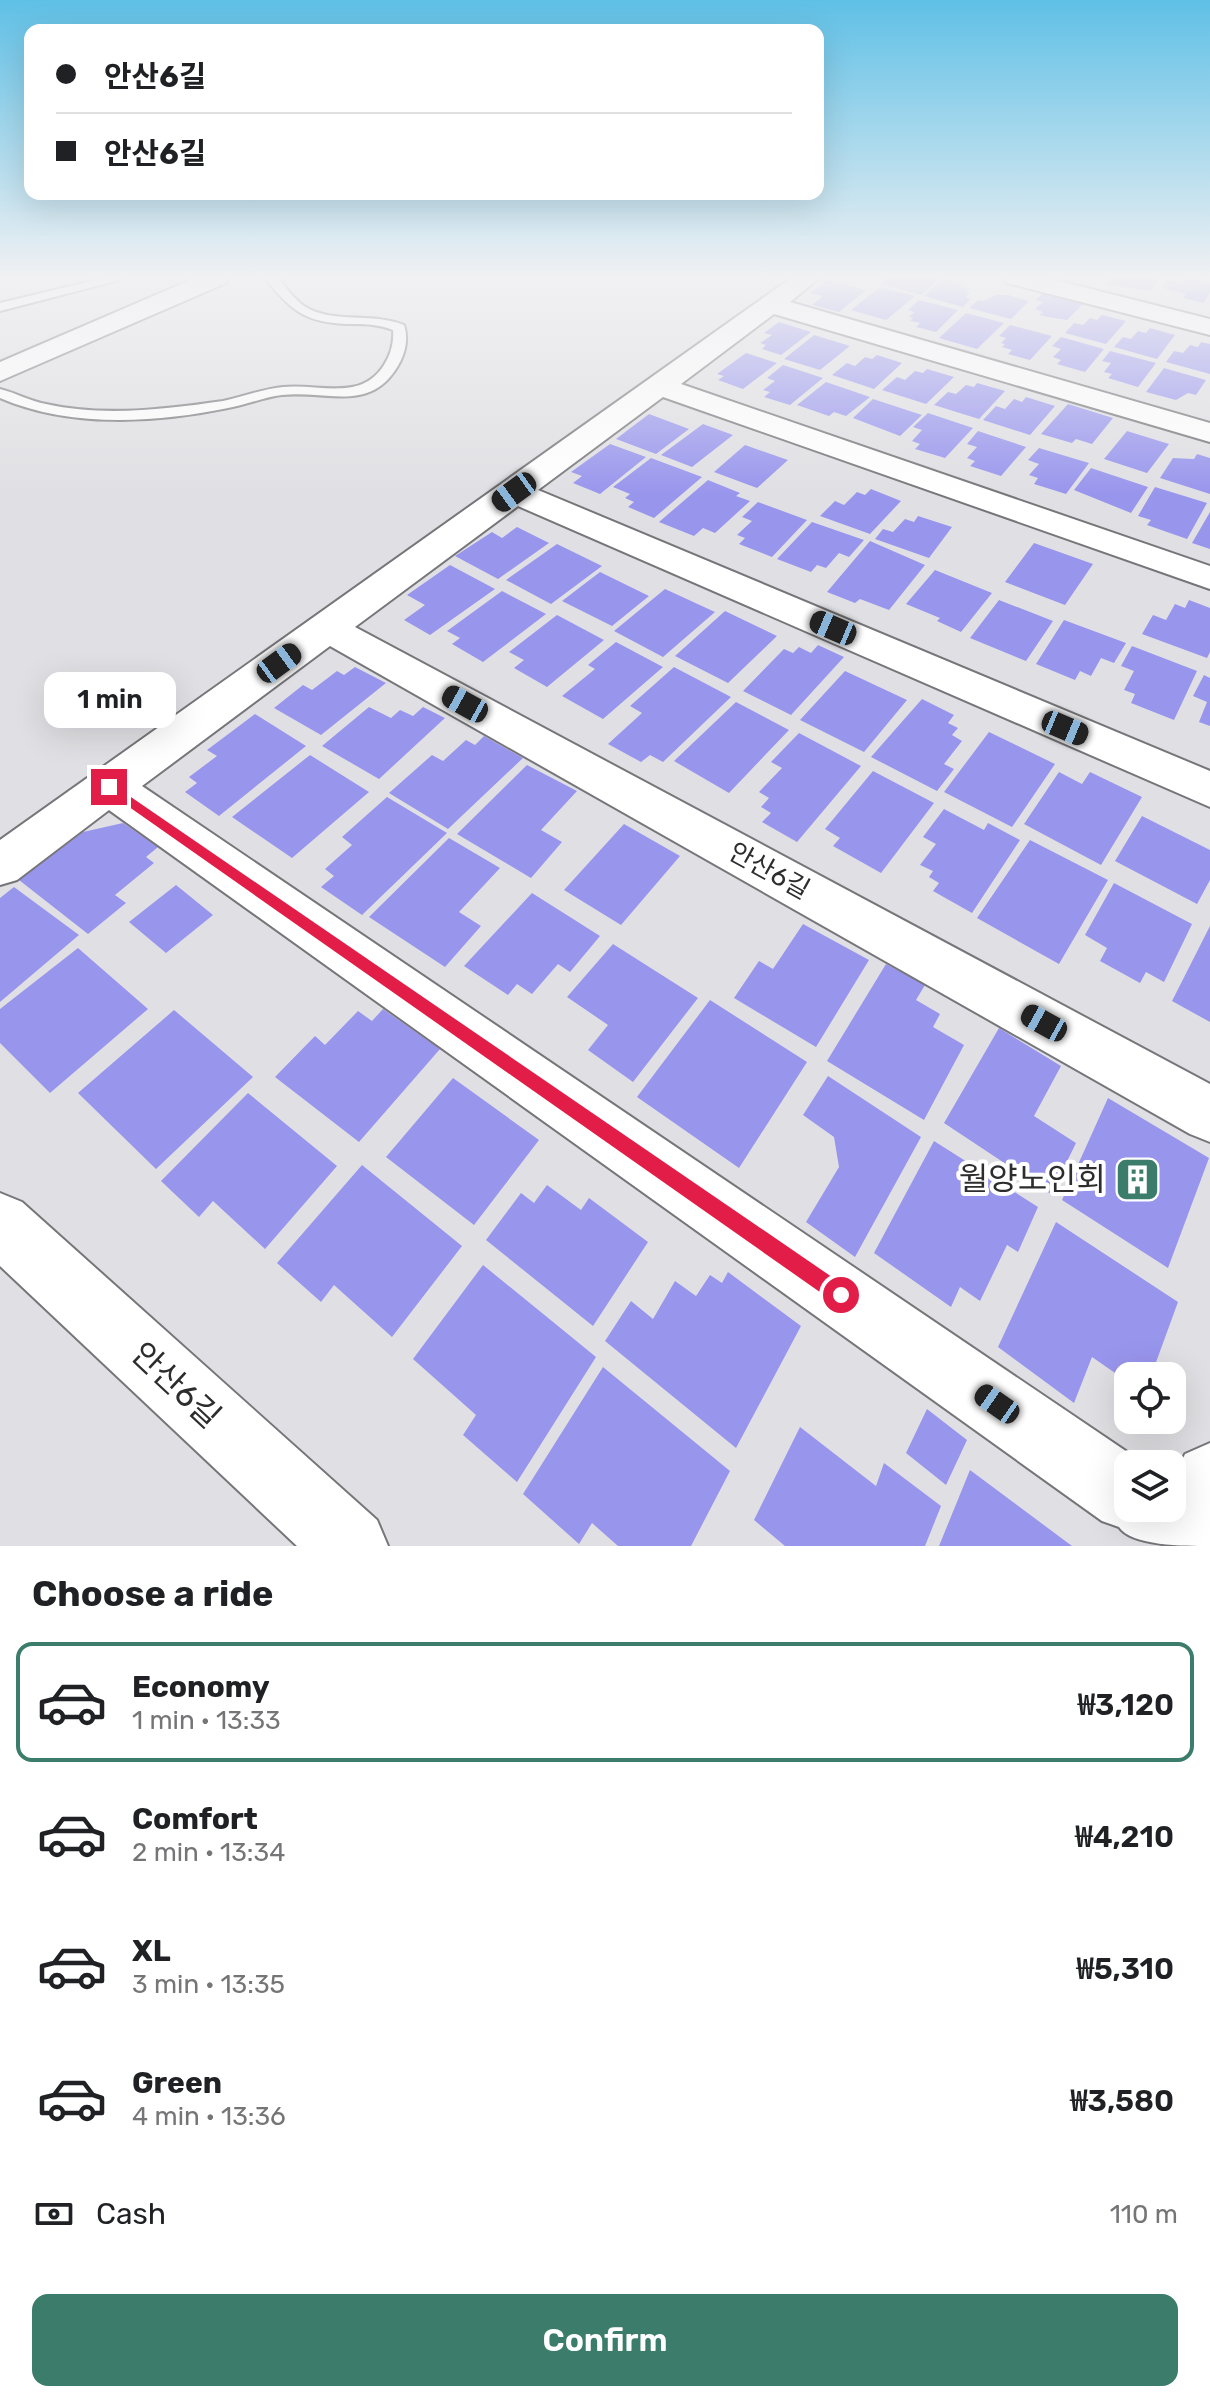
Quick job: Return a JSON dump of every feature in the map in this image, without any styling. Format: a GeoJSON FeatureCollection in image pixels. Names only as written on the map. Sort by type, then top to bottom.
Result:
{"type":"FeatureCollection","features":[{"type":"Feature","properties":{"kind":"street"},"geometry":{"type":"LineString","coordinates":[[0,372],[50,350]]}},
{"type":"Feature","properties":{"kind":"street"},"geometry":{"type":"LineString","coordinates":[[0,866],[709,350]]}},
{"type":"Feature","properties":{"kind":"street"},"geometry":{"type":"LineString","coordinates":[[926,350],[1210,433]]}},
{"type":"Feature","properties":{"kind":"street"},"geometry":{"type":"LineString","coordinates":[[659,386],[1210,578]]}},
{"type":"Feature","properties":{"kind":"street"},"geometry":{"type":"LineString","coordinates":[[514,492],[1210,790]]}},
{"type":"Feature","properties":{"kind":"street","name":"안산6길"},"geometry":{"type":"LineString","coordinates":[[327,628],[1210,1114]]}},
{"type":"Feature","properties":{"kind":"street"},"geometry":{"type":"LineString","coordinates":[[109,787],[1114,1485]]}},
{"type":"Feature","properties":{"kind":"street","name":"안산6길"},"geometry":{"type":"LineString","coordinates":[[0,1224],[351,1546]]}},
{"type":"Feature","properties":{"kind":"lane"},"geometry":{"type":"LineString","coordinates":[[0,393],[32,407],[102,415],[220,405],[287,391],[355,392],[373,386],[386,375],[397,350]]}},
{"type":"Feature","properties":{"kind":"building"},"geometry":{"type":"Polygon","coordinates":[[[766,350],[787,350],[781,355],[766,350]]]}},
{"type":"Feature","properties":{"kind":"building"},"geometry":{"type":"Polygon","coordinates":[[[795,350],[845,350],[820,370],[784,359],[795,350]]]}},
{"type":"Feature","properties":{"kind":"building"},"geometry":{"type":"Polygon","coordinates":[[[1012,350],[1039,350],[1030,360],[1008,354],[1012,350]]]}},
{"type":"Feature","properties":{"kind":"building"},"geometry":{"type":"Polygon","coordinates":[[[1060,350],[1103,350],[1085,372],[1057,364],[1061,360],[1053,357],[1060,350]]]}},
{"type":"Feature","properties":{"kind":"building"},"geometry":{"type":"Polygon","coordinates":[[[1125,350],[1164,350],[1157,359],[1125,350]]]}},
{"type":"Feature","properties":{"kind":"building"},"geometry":{"type":"Polygon","coordinates":[[[1185,350],[1210,350],[1210,374],[1166,362],[1174,351],[1183,353],[1185,350]]]}},
{"type":"Feature","properties":{"kind":"building"},"geometry":{"type":"Polygon","coordinates":[[[1110,351],[1156,363],[1138,387],[1108,378],[1112,374],[1104,372],[1111,363],[1102,361],[1110,351]]]}},
{"type":"Feature","properties":{"kind":"building"},"geometry":{"type":"Polygon","coordinates":[[[746,353],[777,363],[743,389],[718,380],[724,376],[717,374],[746,353]]]}},
{"type":"Feature","properties":{"kind":"building"},"geometry":{"type":"Polygon","coordinates":[[[877,355],[902,363],[874,389],[832,375],[847,363],[855,366],[865,357],[872,359],[877,355]]]}},
{"type":"Feature","properties":{"kind":"building"},"geometry":{"type":"Polygon","coordinates":[[[783,365],[823,378],[790,405],[764,397],[770,392],[763,390],[775,381],[767,378],[783,365]]]}},
{"type":"Feature","properties":{"kind":"building"},"geometry":{"type":"Polygon","coordinates":[[[1164,368],[1206,380],[1196,395],[1188,393],[1176,400],[1146,392],[1164,368]]]}},
{"type":"Feature","properties":{"kind":"building"},"geometry":{"type":"Polygon","coordinates":[[[927,369],[954,377],[926,404],[882,390],[897,377],[905,380],[915,371],[923,373],[927,369]]]}},
{"type":"Feature","properties":{"kind":"building"},"geometry":{"type":"Polygon","coordinates":[[[826,382],[870,397],[846,416],[834,412],[829,416],[797,405],[826,382]]]}},
{"type":"Feature","properties":{"kind":"building"},"geometry":{"type":"Polygon","coordinates":[[[977,383],[1005,391],[979,419],[934,405],[948,392],[956,394],[966,385],[974,387],[977,383]]]}},
{"type":"Feature","properties":{"kind":"building"},"geometry":{"type":"Polygon","coordinates":[[[1026,397],[1055,406],[1030,435],[983,420],[996,406],[1005,409],[1014,399],[1022,402],[1026,397]]]}},
{"type":"Feature","properties":{"kind":"building"},"geometry":{"type":"Polygon","coordinates":[[[873,399],[922,415],[900,436],[853,418],[873,399]]]}},
{"type":"Feature","properties":{"kind":"building"},"geometry":{"type":"Polygon","coordinates":[[[1068,404],[1113,418],[1092,444],[1076,439],[1072,443],[1041,434],[1068,404]]]}},
{"type":"Feature","properties":{"kind":"building"},"geometry":{"type":"Polygon","coordinates":[[[928,413],[973,428],[945,458],[915,449],[920,444],[912,441],[922,430],[913,427],[928,413]]]}},
{"type":"Feature","properties":{"kind":"building"},"geometry":{"type":"Polygon","coordinates":[[[649,414],[689,429],[656,454],[616,439],[649,414]]]}},
{"type":"Feature","properties":{"kind":"building"},"geometry":{"type":"Polygon","coordinates":[[[703,424],[733,435],[692,467],[661,455],[703,424]]]}},
{"type":"Feature","properties":{"kind":"building"},"geometry":{"type":"Polygon","coordinates":[[[978,431],[1026,447],[1001,476],[970,466],[975,461],[967,458],[977,447],[967,444],[978,431]]]}},
{"type":"Feature","properties":{"kind":"building"},"geometry":{"type":"Polygon","coordinates":[[[1127,431],[1169,444],[1147,473],[1104,459],[1127,431]]]}},
{"type":"Feature","properties":{"kind":"building"},"geometry":{"type":"Polygon","coordinates":[[[610,444],[646,457],[600,494],[573,483],[582,476],[571,472],[610,444]]]}},
{"type":"Feature","properties":{"kind":"building"},"geometry":{"type":"Polygon","coordinates":[[[745,445],[788,460],[757,488],[714,472],[745,445]]]}},
{"type":"Feature","properties":{"kind":"building"},"geometry":{"type":"Polygon","coordinates":[[[1039,448],[1089,463],[1066,494],[1034,484],[1038,478],[1029,475],[1039,464],[1028,460],[1039,448]]]}},
{"type":"Feature","properties":{"kind":"building"},"geometry":{"type":"Polygon","coordinates":[[[1197,454],[1210,458],[1210,494],[1160,478],[1173,458],[1194,459],[1197,454]]]}},
{"type":"Feature","properties":{"kind":"building"},"geometry":{"type":"Polygon","coordinates":[[[651,458],[702,477],[654,518],[628,507],[634,502],[625,498],[630,494],[613,487],[651,458]]]}},
{"type":"Feature","properties":{"kind":"building"},"geometry":{"type":"Polygon","coordinates":[[[1091,468],[1148,487],[1131,513],[1074,490],[1091,468]]]}},
{"type":"Feature","properties":{"kind":"building"},"geometry":{"type":"Polygon","coordinates":[[[708,480],[740,493],[736,496],[750,501],[715,533],[703,528],[694,536],[659,522],[708,480]]]}},
{"type":"Feature","properties":{"kind":"building"},"geometry":{"type":"Polygon","coordinates":[[[1155,487],[1207,503],[1187,539],[1147,525],[1151,520],[1138,516],[1155,487]]]}},
{"type":"Feature","properties":{"kind":"building"},"geometry":{"type":"Polygon","coordinates":[[[871,489],[901,501],[870,534],[820,516],[835,501],[844,505],[857,492],[865,495],[871,489]]]}},
{"type":"Feature","properties":{"kind":"building"},"geometry":{"type":"Polygon","coordinates":[[[758,502],[807,520],[772,557],[739,544],[745,538],[737,535],[752,521],[742,517],[758,502]]]}},
{"type":"Feature","properties":{"kind":"building"},"geometry":{"type":"Polygon","coordinates":[[[1210,512],[1210,549],[1192,543],[1210,512]]]}},
{"type":"Feature","properties":{"kind":"building"},"geometry":{"type":"Polygon","coordinates":[[[918,516],[952,527],[929,558],[875,539],[883,529],[893,532],[905,519],[914,522],[918,516]]]}},
{"type":"Feature","properties":{"kind":"building"},"geometry":{"type":"Polygon","coordinates":[[[812,522],[864,540],[849,557],[839,553],[826,568],[817,565],[811,572],[777,559],[812,522]]]}},
{"type":"Feature","properties":{"kind":"building"},"geometry":{"type":"Polygon","coordinates":[[[517,527],[549,543],[498,579],[455,556],[492,532],[502,538],[517,527]]]}},
{"type":"Feature","properties":{"kind":"building"},"geometry":{"type":"Polygon","coordinates":[[[870,541],[925,565],[889,610],[860,599],[855,603],[827,592],[870,541]]]}},
{"type":"Feature","properties":{"kind":"building"},"geometry":{"type":"Polygon","coordinates":[[[1034,543],[1093,564],[1065,605],[1005,582],[1034,543]]]}},
{"type":"Feature","properties":{"kind":"building"},"geometry":{"type":"Polygon","coordinates":[[[557,544],[602,566],[551,604],[506,580],[557,544]]]}},
{"type":"Feature","properties":{"kind":"building"},"geometry":{"type":"Polygon","coordinates":[[[450,565],[495,589],[430,635],[404,620],[425,605],[407,595],[450,565]]]}},
{"type":"Feature","properties":{"kind":"building"},"geometry":{"type":"Polygon","coordinates":[[[935,570],[992,593],[961,632],[937,621],[940,618],[906,604],[935,570]]]}},
{"type":"Feature","properties":{"kind":"building"},"geometry":{"type":"Polygon","coordinates":[[[600,572],[649,596],[612,626],[562,601],[600,572]]]}},
{"type":"Feature","properties":{"kind":"building"},"geometry":{"type":"Polygon","coordinates":[[[665,589],[715,612],[663,657],[614,631],[665,589]]]}},
{"type":"Feature","properties":{"kind":"building"},"geometry":{"type":"Polygon","coordinates":[[[502,591],[546,614],[483,662],[452,644],[460,638],[447,631],[502,591]]]}},
{"type":"Feature","properties":{"kind":"building"},"geometry":{"type":"Polygon","coordinates":[[[999,600],[1053,621],[1026,661],[970,638],[999,600]]]}},
{"type":"Feature","properties":{"kind":"building"},"geometry":{"type":"Polygon","coordinates":[[[1189,600],[1210,608],[1210,652],[1207,658],[1142,634],[1153,615],[1166,620],[1175,604],[1185,608],[1189,600]]]}},
{"type":"Feature","properties":{"kind":"building"},"geometry":{"type":"Polygon","coordinates":[[[725,611],[777,636],[728,683],[675,656],[725,611]]]}},
{"type":"Feature","properties":{"kind":"building"},"geometry":{"type":"Polygon","coordinates":[[[557,615],[604,640],[547,687],[514,668],[524,660],[509,652],[557,615]]]}},
{"type":"Feature","properties":{"kind":"building"},"geometry":{"type":"Polygon","coordinates":[[[1064,620],[1126,643],[1114,663],[1101,658],[1091,676],[1080,671],[1075,680],[1036,664],[1064,620]]]}},
{"type":"Feature","properties":{"kind":"building"},"geometry":{"type":"Polygon","coordinates":[[[616,642],[663,667],[603,719],[562,696],[595,669],[588,665],[616,642]]]}},
{"type":"Feature","properties":{"kind":"building"},"geometry":{"type":"Polygon","coordinates":[[[818,645],[844,657],[791,715],[743,691],[784,649],[793,653],[799,647],[811,653],[818,645]]]}},
{"type":"Feature","properties":{"kind":"building"},"geometry":{"type":"Polygon","coordinates":[[[1132,646],[1197,671],[1174,720],[1131,703],[1135,694],[1124,690],[1134,671],[1121,666],[1132,646]]]}},
{"type":"Feature","properties":{"kind":"building"},"geometry":{"type":"Polygon","coordinates":[[[355,667],[386,683],[321,735],[274,708],[303,685],[312,690],[337,671],[344,675],[355,667]]]}},
{"type":"Feature","properties":{"kind":"building"},"geometry":{"type":"Polygon","coordinates":[[[674,667],[731,697],[663,762],[650,755],[641,762],[608,744],[642,713],[630,706],[674,667]]]}},
{"type":"Feature","properties":{"kind":"building"},"geometry":{"type":"Polygon","coordinates":[[[845,671],[907,700],[864,752],[800,720],[845,671]]]}},
{"type":"Feature","properties":{"kind":"building"},"geometry":{"type":"Polygon","coordinates":[[[1204,675],[1210,678],[1210,726],[1199,722],[1207,702],[1193,696],[1204,675]]]}},
{"type":"Feature","properties":{"kind":"building"},"geometry":{"type":"Polygon","coordinates":[[[922,699],[954,715],[948,723],[958,728],[952,735],[962,741],[944,764],[954,769],[937,791],[871,757],[922,699]]]}},
{"type":"Feature","properties":{"kind":"building"},"geometry":{"type":"Polygon","coordinates":[[[736,702],[789,730],[729,793],[674,761],[736,702]]]}},
{"type":"Feature","properties":{"kind":"building"},"geometry":{"type":"Polygon","coordinates":[[[369,707],[391,718],[400,710],[413,716],[423,707],[445,718],[379,779],[322,746],[369,707]]]}},
{"type":"Feature","properties":{"kind":"building"},"geometry":{"type":"Polygon","coordinates":[[[255,714],[306,746],[219,816],[185,792],[197,783],[189,777],[217,756],[207,750],[255,714]]]}},
{"type":"Feature","properties":{"kind":"building"},"geometry":{"type":"Polygon","coordinates":[[[989,732],[1055,764],[1012,827],[944,792],[989,732]]]}},
{"type":"Feature","properties":{"kind":"building"},"geometry":{"type":"Polygon","coordinates":[[[799,733],[861,766],[797,842],[762,822],[771,813],[761,807],[769,798],[759,792],[782,768],[771,762],[799,733]]]}},
{"type":"Feature","properties":{"kind":"building"},"geometry":{"type":"Polygon","coordinates":[[[484,736],[523,758],[448,829],[389,793],[432,755],[443,761],[466,740],[475,745],[484,736]]]}},
{"type":"Feature","properties":{"kind":"building"},"geometry":{"type":"Polygon","coordinates":[[[310,755],[369,792],[292,858],[232,817],[310,755]]]}},
{"type":"Feature","properties":{"kind":"building"},"geometry":{"type":"Polygon","coordinates":[[[527,765],[577,791],[541,830],[562,842],[531,878],[457,834],[527,765]]]}},
{"type":"Feature","properties":{"kind":"building"},"geometry":{"type":"Polygon","coordinates":[[[873,771],[934,803],[881,873],[833,846],[840,838],[825,829],[873,771]]]}},
{"type":"Feature","properties":{"kind":"building"},"geometry":{"type":"Polygon","coordinates":[[[1059,772],[1082,784],[1090,772],[1142,797],[1101,865],[1024,824],[1059,772]]]}},
{"type":"Feature","properties":{"kind":"building"},"geometry":{"type":"Polygon","coordinates":[[[387,797],[447,833],[362,915],[321,887],[334,876],[325,869],[352,845],[342,837],[387,797]]]}},
{"type":"Feature","properties":{"kind":"building"},"geometry":{"type":"Polygon","coordinates":[[[944,809],[984,830],[988,823],[1020,840],[972,913],[933,891],[939,883],[929,877],[933,871],[920,865],[936,844],[923,837],[944,809]]]}},
{"type":"Feature","properties":{"kind":"building"},"geometry":{"type":"Polygon","coordinates":[[[1142,816],[1210,850],[1210,880],[1197,904],[1115,861],[1142,816]]]}},
{"type":"Feature","properties":{"kind":"building"},"geometry":{"type":"Polygon","coordinates":[[[123,823],[158,847],[146,857],[154,863],[115,895],[126,903],[88,934],[19,880],[83,832],[123,823]]]}},
{"type":"Feature","properties":{"kind":"building"},"geometry":{"type":"Polygon","coordinates":[[[624,824],[680,856],[621,925],[564,890],[624,824]]]}},
{"type":"Feature","properties":{"kind":"building"},"geometry":{"type":"Polygon","coordinates":[[[449,838],[500,868],[459,912],[481,926],[445,967],[369,917],[449,838]]]}},
{"type":"Feature","properties":{"kind":"building"},"geometry":{"type":"Polygon","coordinates":[[[1030,840],[1108,880],[1059,964],[977,918],[1030,840]]]}},
{"type":"Feature","properties":{"kind":"building"},"geometry":{"type":"Polygon","coordinates":[[[1114,883],[1192,924],[1164,982],[1146,972],[1140,983],[1100,961],[1107,948],[1085,935],[1114,883]]]}},
{"type":"Feature","properties":{"kind":"building"},"geometry":{"type":"Polygon","coordinates":[[[176,885],[213,915],[166,953],[129,922],[176,885]]]}},
{"type":"Feature","properties":{"kind":"building"},"geometry":{"type":"Polygon","coordinates":[[[14,887],[79,935],[0,1002],[0,898],[14,887]]]}},
{"type":"Feature","properties":{"kind":"building"},"geometry":{"type":"Polygon","coordinates":[[[532,893],[600,936],[570,972],[558,964],[532,994],[517,984],[508,995],[464,966],[532,893]]]}},
{"type":"Feature","properties":{"kind":"building"},"geometry":{"type":"Polygon","coordinates":[[[803,924],[869,960],[816,1047],[734,998],[759,961],[773,969],[803,924]]]}},
{"type":"Feature","properties":{"kind":"building"},"geometry":{"type":"Polygon","coordinates":[[[1210,926],[1210,1022],[1172,1001],[1210,926]]]}},
{"type":"Feature","properties":{"kind":"building"},"geometry":{"type":"Polygon","coordinates":[[[613,944],[698,998],[633,1082],[588,1050],[608,1025],[567,997],[613,944]]]}},
{"type":"Feature","properties":{"kind":"building"},"geometry":{"type":"Polygon","coordinates":[[[78,948],[148,1009],[50,1093],[0,1043],[0,1009],[78,948]]]}},
{"type":"Feature","properties":{"kind":"building"},"geometry":{"type":"Polygon","coordinates":[[[886,964],[925,985],[916,1000],[940,1014],[933,1027],[964,1045],[924,1120],[827,1061],[886,964]]]}},
{"type":"Feature","properties":{"kind":"building"},"geometry":{"type":"Polygon","coordinates":[[[710,1000],[807,1062],[739,1168],[637,1097],[710,1000]]]}},
{"type":"Feature","properties":{"kind":"building"},"geometry":{"type":"Polygon","coordinates":[[[383,1009],[440,1049],[359,1142],[275,1077],[315,1036],[325,1045],[358,1011],[372,1021],[383,1009]]]}},
{"type":"Feature","properties":{"kind":"building"},"geometry":{"type":"Polygon","coordinates":[[[174,1010],[253,1077],[156,1169],[78,1093],[174,1010]]]}},
{"type":"Feature","properties":{"kind":"building"},"geometry":{"type":"Polygon","coordinates":[[[999,1028],[1061,1066],[1034,1116],[1076,1143],[1051,1194],[944,1123],[999,1028]]]}},
{"type":"Feature","properties":{"kind":"building"},"geometry":{"type":"Polygon","coordinates":[[[828,1076],[921,1137],[855,1257],[806,1222],[839,1167],[834,1137],[803,1115],[828,1076]]]}},
{"type":"Feature","properties":{"kind":"building"},"geometry":{"type":"Polygon","coordinates":[[[453,1078],[539,1140],[474,1225],[386,1157],[453,1078]]]}},
{"type":"Feature","properties":{"kind":"building"},"geometry":{"type":"Polygon","coordinates":[[[248,1093],[337,1166],[265,1249],[213,1201],[199,1217],[161,1181],[248,1093]]]}},
{"type":"Feature","properties":{"kind":"building","name":"월양노인회"},"geometry":{"type":"Polygon","coordinates":[[[1108,1098],[1209,1158],[1168,1268],[1062,1200],[1108,1098]]]}},
{"type":"Feature","properties":{"kind":"building"},"geometry":{"type":"Polygon","coordinates":[[[934,1141],[1038,1207],[1018,1252],[1007,1245],[980,1301],[960,1287],[951,1307],[874,1253],[934,1141]]]}},
{"type":"Feature","properties":{"kind":"building"},"geometry":{"type":"Polygon","coordinates":[[[362,1165],[462,1246],[392,1337],[334,1285],[321,1302],[277,1263],[362,1165]]]}},
{"type":"Feature","properties":{"kind":"building"},"geometry":{"type":"Polygon","coordinates":[[[547,1185],[581,1210],[589,1198],[648,1242],[593,1326],[486,1240],[521,1193],[534,1203],[547,1185]]]}},
{"type":"Feature","properties":{"kind":"building"},"geometry":{"type":"Polygon","coordinates":[[[1056,1222],[1178,1302],[1156,1362],[1114,1362],[1114,1372],[1092,1357],[1074,1403],[998,1347],[1056,1222]]]}},
{"type":"Feature","properties":{"kind":"building"},"geometry":{"type":"Polygon","coordinates":[[[483,1265],[596,1357],[517,1482],[463,1435],[476,1415],[413,1359],[483,1265]]]}},
{"type":"Feature","properties":{"kind":"building"},"geometry":{"type":"Polygon","coordinates":[[[728,1272],[801,1326],[736,1448],[605,1341],[631,1301],[653,1319],[675,1281],[696,1296],[710,1275],[722,1283],[728,1272]]]}},
{"type":"Feature","properties":{"kind":"building"},"geometry":{"type":"Polygon","coordinates":[[[603,1367],[730,1471],[691,1546],[618,1546],[592,1523],[579,1544],[523,1494],[603,1367]]]}},
{"type":"Feature","properties":{"kind":"building"},"geometry":{"type":"Polygon","coordinates":[[[927,1409],[967,1440],[946,1485],[906,1453],[927,1409]]]}},
{"type":"Feature","properties":{"kind":"building"},"geometry":{"type":"Polygon","coordinates":[[[800,1427],[876,1486],[884,1463],[941,1506],[925,1546],[785,1546],[754,1520],[800,1427]]]}},
{"type":"Feature","properties":{"kind":"building"},"geometry":{"type":"Polygon","coordinates":[[[970,1470],[1072,1546],[939,1546],[970,1470]]]}},
{"type":"Feature","properties":{"kind":"place","name":"월양노인회"},"geometry":{"type":"Point","coordinates":[1137,1179]}},
{"type":"Feature","properties":{"kind":"route"},"geometry":{"type":"LineString","coordinates":[[109,787],[841,1295]]}}]}
